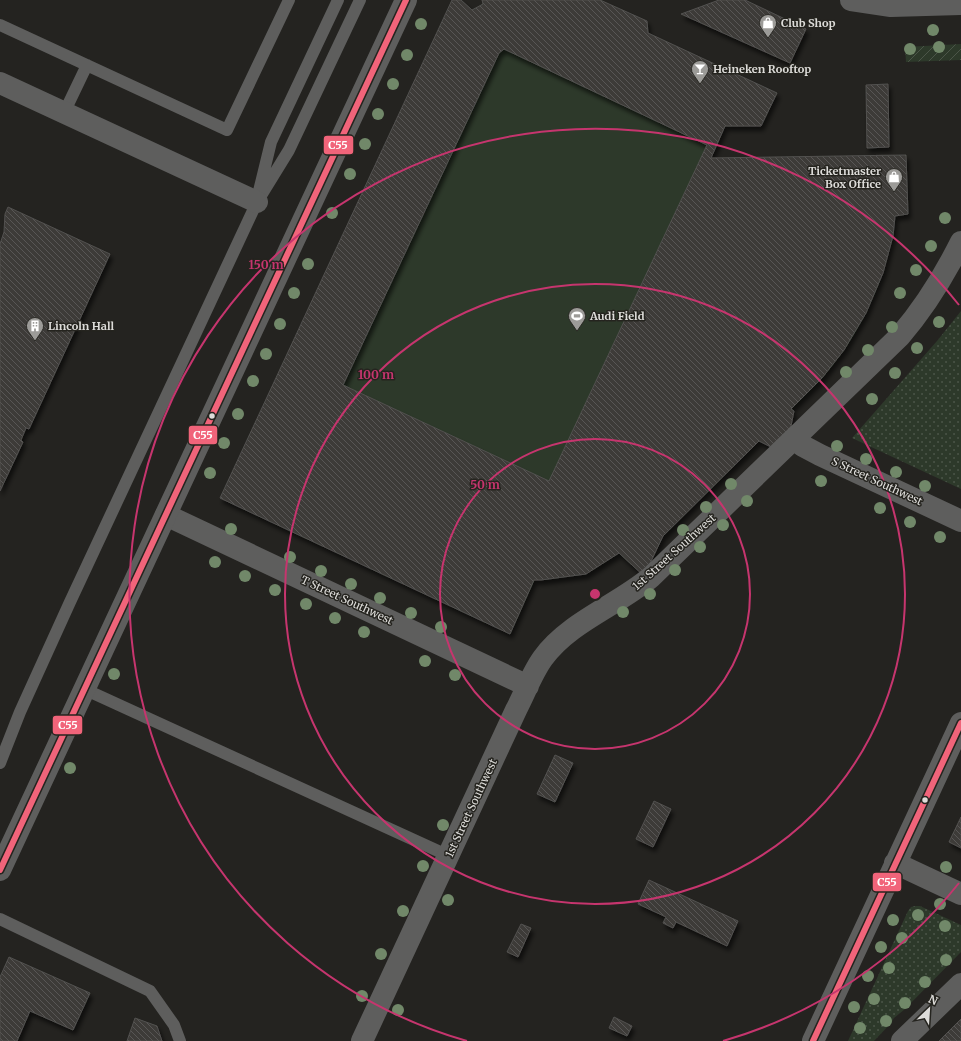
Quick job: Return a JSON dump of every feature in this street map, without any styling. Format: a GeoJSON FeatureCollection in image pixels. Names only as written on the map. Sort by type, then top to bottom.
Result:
{"type":"FeatureCollection","features":[{"type":"Feature","properties":{"kind":"street"},"geometry":{"type":"LineString","coordinates":[[0,870],[406,0]]}},
{"type":"Feature","properties":{"kind":"street"},"geometry":{"type":"LineString","coordinates":[[852,0],[891,6],[961,4]]}},
{"type":"Feature","properties":{"kind":"street"},"geometry":{"type":"LineString","coordinates":[[0,83],[256,202]]}},
{"type":"Feature","properties":{"kind":"street","name":"1st Street Southwest"},"geometry":{"type":"LineString","coordinates":[[362,1041],[540,662],[554,646],[575,628],[639,587],[651,577],[906,329],[931,295],[961,242]]}},
{"type":"Feature","properties":{"kind":"street","name":"S Street Southwest"},"geometry":{"type":"LineString","coordinates":[[794,439],[803,446],[820,455],[961,521]]}},
{"type":"Feature","properties":{"kind":"street","name":"T Street Southwest"},"geometry":{"type":"LineString","coordinates":[[166,515],[528,686]]}},
{"type":"Feature","properties":{"kind":"street"},"geometry":{"type":"LineString","coordinates":[[813,1041],[961,723]]}},
{"type":"Feature","properties":{"kind":"street"},"geometry":{"type":"LineString","coordinates":[[895,863],[961,894]]}},
{"type":"Feature","properties":{"kind":"street"},"geometry":{"type":"LineString","coordinates":[[902,1041],[961,984]]}},
{"type":"Feature","properties":{"kind":"lane"},"geometry":{"type":"LineString","coordinates":[[0,25],[227,130],[289,0]]}},
{"type":"Feature","properties":{"kind":"lane"},"geometry":{"type":"LineString","coordinates":[[256,202],[271,142],[338,0]]}},
{"type":"Feature","properties":{"kind":"lane"},"geometry":{"type":"LineString","coordinates":[[0,763],[20,712],[67,609],[256,202],[289,150],[360,0]]}},
{"type":"Feature","properties":{"kind":"lane"},"geometry":{"type":"LineString","coordinates":[[64,113],[87,65]]}},
{"type":"Feature","properties":{"kind":"lane"},"geometry":{"type":"LineString","coordinates":[[84,689],[449,856]]}},
{"type":"Feature","properties":{"kind":"lane"},"geometry":{"type":"LineString","coordinates":[[0,919],[150,991],[174,1025],[180,1041]]}},
{"type":"Feature","properties":{"kind":"green space","name":"Audi Field"},"geometry":{"type":"Polygon","coordinates":[[[483,4],[647,21],[648,33],[777,93],[761,126],[725,127],[711,158],[906,155],[908,214],[895,216],[887,260],[880,282],[861,323],[849,343],[822,379],[792,409],[794,411],[791,426],[759,441],[663,536],[644,576],[618,553],[586,574],[535,580],[510,634],[220,498],[280,372],[472,10],[483,4]]]}},
{"type":"Feature","properties":{"kind":"green space"},"geometry":{"type":"Polygon","coordinates":[[[961,44],[961,60],[906,62],[905,47],[961,44]]]}},
{"type":"Feature","properties":{"kind":"green space"},"geometry":{"type":"Polygon","coordinates":[[[961,311],[961,489],[852,438],[937,341],[961,311]]]}},
{"type":"Feature","properties":{"kind":"green space"},"geometry":{"type":"Polygon","coordinates":[[[920,906],[961,925],[961,952],[905,1009],[894,1018],[874,1041],[848,1041],[908,911],[911,907],[920,906]]]}},
{"type":"Feature","properties":{"kind":"building","name":"Audi Field"},"geometry":{"type":"Polygon","coordinates":[[[452,0],[461,0],[472,10],[483,4],[482,0],[600,0],[647,21],[648,33],[777,93],[761,126],[725,126],[711,158],[906,155],[908,214],[895,216],[893,236],[883,273],[866,313],[844,350],[822,378],[791,409],[794,411],[791,426],[777,450],[759,441],[663,536],[644,576],[619,553],[586,574],[534,580],[510,634],[220,498],[452,0]],[[504,49],[499,53],[343,385],[549,481],[707,145],[504,49]]]}},
{"type":"Feature","properties":{"kind":"building","name":"Club Shop"},"geometry":{"type":"Polygon","coordinates":[[[719,0],[745,0],[806,29],[790,63],[681,14],[719,0]]]}},
{"type":"Feature","properties":{"kind":"building"},"geometry":{"type":"Polygon","coordinates":[[[888,84],[889,147],[867,148],[866,85],[888,84]]]}},
{"type":"Feature","properties":{"kind":"building","name":"Lincoln Hall"},"geometry":{"type":"Polygon","coordinates":[[[8,207],[110,254],[29,429],[26,428],[21,440],[23,442],[0,491],[0,244],[4,232],[5,214],[8,207]]]}},
{"type":"Feature","properties":{"kind":"building"},"geometry":{"type":"Polygon","coordinates":[[[555,755],[573,763],[555,802],[537,794],[555,755]]]}},
{"type":"Feature","properties":{"kind":"building"},"geometry":{"type":"Polygon","coordinates":[[[654,801],[671,809],[653,847],[636,839],[654,801]]]}},
{"type":"Feature","properties":{"kind":"building"},"geometry":{"type":"Polygon","coordinates":[[[961,817],[961,848],[949,842],[961,817]]]}},
{"type":"Feature","properties":{"kind":"building"},"geometry":{"type":"Polygon","coordinates":[[[649,880],[738,921],[727,946],[676,922],[673,928],[663,923],[666,917],[638,904],[649,880]]]}},
{"type":"Feature","properties":{"kind":"building"},"geometry":{"type":"Polygon","coordinates":[[[521,924],[531,928],[518,957],[507,952],[521,924]]]}},
{"type":"Feature","properties":{"kind":"building"},"geometry":{"type":"Polygon","coordinates":[[[9,957],[90,993],[73,1030],[30,1011],[17,1041],[0,1041],[0,977],[9,957]]]}},
{"type":"Feature","properties":{"kind":"building"},"geometry":{"type":"Polygon","coordinates":[[[614,1017],[632,1026],[627,1036],[609,1028],[614,1017]]]}},
{"type":"Feature","properties":{"kind":"building"},"geometry":{"type":"Polygon","coordinates":[[[135,1018],[157,1026],[162,1041],[127,1041],[135,1018]]]}},
{"type":"Feature","properties":{"kind":"building"},"geometry":{"type":"Polygon","coordinates":[[[961,1019],[961,1041],[939,1041],[961,1019]]]}},
{"type":"Feature","properties":{"kind":"transit line","name":"C55"},"geometry":{"type":"LineString","coordinates":[[0,870],[406,0]]}},
{"type":"Feature","properties":{"kind":"transit line","name":"C55"},"geometry":{"type":"LineString","coordinates":[[813,1041],[961,723]]}},
{"type":"Feature","properties":{"kind":"place","name":"Club Shop"},"geometry":{"type":"Point","coordinates":[768,38]}},
{"type":"Feature","properties":{"kind":"place","name":"Heineken Rooftop"},"geometry":{"type":"Point","coordinates":[700,84]}},
{"type":"Feature","properties":{"kind":"place","name":"Ticketmaster Box Office"},"geometry":{"type":"Point","coordinates":[894,192]}},
{"type":"Feature","properties":{"kind":"place","name":"Audi Field"},"geometry":{"type":"Point","coordinates":[577,331]}},
{"type":"Feature","properties":{"kind":"place","name":"Lincoln Hall"},"geometry":{"type":"Point","coordinates":[35,341]}}]}
